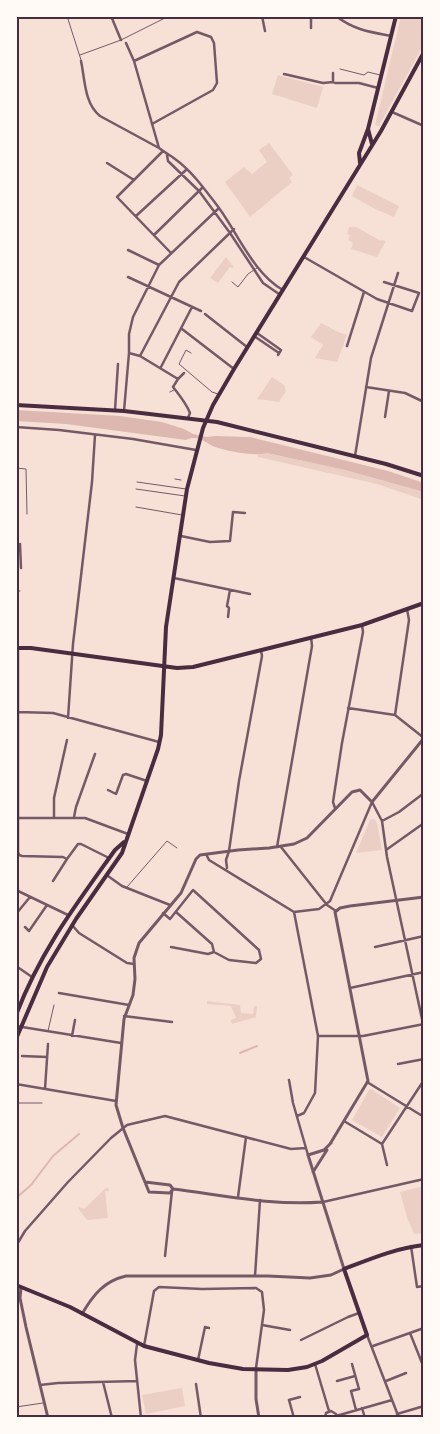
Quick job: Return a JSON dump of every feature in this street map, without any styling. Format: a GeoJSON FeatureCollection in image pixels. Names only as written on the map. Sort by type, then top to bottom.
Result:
{"type":"FeatureCollection","features":[{"type":"Feature","properties":{"kind":"main road"},"geometry":{"type":"LineString","coordinates":[[360,163],[359,153],[368,129],[396,16]]}},
{"type":"Feature","properties":{"kind":"main road"},"geometry":{"type":"LineString","coordinates":[[16,1040],[19,1027],[47,967],[72,925],[108,876],[122,853],[160,742],[166,627],[172,577],[187,489],[196,450],[206,420],[234,369],[392,112],[424,52]]}},
{"type":"Feature","properties":{"kind":"main road"},"geometry":{"type":"LineString","coordinates":[[368,129],[372,144]]}},
{"type":"Feature","properties":{"kind":"main road"},"geometry":{"type":"LineString","coordinates":[[16,405],[115,410],[206,420],[355,456],[424,476]]}},
{"type":"Feature","properties":{"kind":"main road"},"geometry":{"type":"LineString","coordinates":[[17,648],[164,666],[193,667],[362,625],[424,603]]}},
{"type":"Feature","properties":{"kind":"main road"},"geometry":{"type":"LineString","coordinates":[[16,1015],[32,977],[68,915],[109,858],[126,840]]}},
{"type":"Feature","properties":{"kind":"main road"},"geometry":{"type":"LineString","coordinates":[[16,1285],[82,1314],[144,1346],[229,1367],[256,1370],[288,1370],[316,1364],[367,1335],[344,1270],[381,1254],[424,1244]]}},
{"type":"Feature","properties":{"kind":"street"},"geometry":{"type":"LineString","coordinates":[[111,16],[121,40]]}},
{"type":"Feature","properties":{"kind":"street"},"geometry":{"type":"LineString","coordinates":[[262,16],[265,31]]}},
{"type":"Feature","properties":{"kind":"street"},"geometry":{"type":"LineString","coordinates":[[311,16],[311,28]]}},
{"type":"Feature","properties":{"kind":"street"},"geometry":{"type":"LineString","coordinates":[[336,16],[351,27],[374,34],[391,36]]}},
{"type":"Feature","properties":{"kind":"street"},"geometry":{"type":"LineString","coordinates":[[134,61],[196,32],[211,37],[214,43],[218,83],[213,90],[152,124]]}},
{"type":"Feature","properties":{"kind":"street"},"geometry":{"type":"LineString","coordinates":[[126,43],[134,61],[159,148]]}},
{"type":"Feature","properties":{"kind":"street"},"geometry":{"type":"LineString","coordinates":[[81,61],[89,104],[93,110],[100,116],[159,148],[167,155],[174,157],[219,208],[266,279],[282,293]]}},
{"type":"Feature","properties":{"kind":"street"},"geometry":{"type":"LineString","coordinates":[[333,73],[334,82]]}},
{"type":"Feature","properties":{"kind":"street"},"geometry":{"type":"LineString","coordinates":[[284,74],[323,83],[359,82],[378,88]]}},
{"type":"Feature","properties":{"kind":"street"},"geometry":{"type":"LineString","coordinates":[[392,112],[424,126]]}},
{"type":"Feature","properties":{"kind":"street"},"geometry":{"type":"LineString","coordinates":[[163,152],[117,197],[171,253]]}},
{"type":"Feature","properties":{"kind":"street"},"geometry":{"type":"LineString","coordinates":[[167,155],[168,161],[199,191],[263,283],[282,293]]}},
{"type":"Feature","properties":{"kind":"street"},"geometry":{"type":"LineString","coordinates":[[107,163],[134,180]]}},
{"type":"Feature","properties":{"kind":"street"},"geometry":{"type":"LineString","coordinates":[[136,216],[186,170]]}},
{"type":"Feature","properties":{"kind":"street"},"geometry":{"type":"LineString","coordinates":[[154,235],[202,188]]}},
{"type":"Feature","properties":{"kind":"street"},"geometry":{"type":"LineString","coordinates":[[124,411],[130,325],[159,265],[219,208]]}},
{"type":"Feature","properties":{"kind":"street"},"geometry":{"type":"LineString","coordinates":[[140,356],[179,282],[234,229]]}},
{"type":"Feature","properties":{"kind":"street"},"geometry":{"type":"LineString","coordinates":[[128,250],[159,265]]}},
{"type":"Feature","properties":{"kind":"street"},"geometry":{"type":"LineString","coordinates":[[304,258],[364,292],[412,311],[419,293],[384,282]]}},
{"type":"Feature","properties":{"kind":"street"},"geometry":{"type":"LineString","coordinates":[[355,456],[371,358],[398,273]]}},
{"type":"Feature","properties":{"kind":"street"},"geometry":{"type":"LineString","coordinates":[[128,277],[201,311]]}},
{"type":"Feature","properties":{"kind":"street"},"geometry":{"type":"LineString","coordinates":[[347,346],[364,292]]}},
{"type":"Feature","properties":{"kind":"street"},"geometry":{"type":"LineString","coordinates":[[161,367],[192,307]]}},
{"type":"Feature","properties":{"kind":"street"},"geometry":{"type":"LineString","coordinates":[[205,314],[247,348]]}},
{"type":"Feature","properties":{"kind":"street"},"geometry":{"type":"LineString","coordinates":[[181,328],[234,369]]}},
{"type":"Feature","properties":{"kind":"street"},"geometry":{"type":"LineString","coordinates":[[256,335],[280,351]]}},
{"type":"Feature","properties":{"kind":"street"},"geometry":{"type":"LineString","coordinates":[[129,353],[140,356],[161,367],[178,379]]}},
{"type":"Feature","properties":{"kind":"street"},"geometry":{"type":"LineString","coordinates":[[115,410],[118,364]]}},
{"type":"Feature","properties":{"kind":"street"},"geometry":{"type":"LineString","coordinates":[[184,374],[173,387],[188,407],[190,414],[188,418]]}},
{"type":"Feature","properties":{"kind":"street"},"geometry":{"type":"LineString","coordinates":[[366,386],[406,394],[424,402]]}},
{"type":"Feature","properties":{"kind":"street"},"geometry":{"type":"LineString","coordinates":[[385,417],[389,391]]}},
{"type":"Feature","properties":{"kind":"street"},"geometry":{"type":"LineString","coordinates":[[16,427],[95,434],[196,450]]}},
{"type":"Feature","properties":{"kind":"street"},"geometry":{"type":"LineString","coordinates":[[68,718],[95,434]]}},
{"type":"Feature","properties":{"kind":"street"},"geometry":{"type":"LineString","coordinates":[[179,536],[210,542],[230,541],[233,512],[245,513]]}},
{"type":"Feature","properties":{"kind":"street"},"geometry":{"type":"LineString","coordinates":[[20,544],[21,568]]}},
{"type":"Feature","properties":{"kind":"street"},"geometry":{"type":"LineString","coordinates":[[16,561],[21,561]]}},
{"type":"Feature","properties":{"kind":"street"},"geometry":{"type":"LineString","coordinates":[[172,577],[250,594]]}},
{"type":"Feature","properties":{"kind":"street"},"geometry":{"type":"LineString","coordinates":[[228,617],[229,608],[227,606],[230,590]]}},
{"type":"Feature","properties":{"kind":"street"},"geometry":{"type":"LineString","coordinates":[[395,715],[409,620],[407,609]]}},
{"type":"Feature","properties":{"kind":"street"},"geometry":{"type":"LineString","coordinates":[[335,808],[332,802],[363,632],[362,625]]}},
{"type":"Feature","properties":{"kind":"street"},"geometry":{"type":"LineString","coordinates":[[311,637],[312,646],[279,847],[327,905],[336,911]]}},
{"type":"Feature","properties":{"kind":"street"},"geometry":{"type":"LineString","coordinates":[[17,648],[17,818],[19,855],[62,857],[67,859]]}},
{"type":"Feature","properties":{"kind":"street"},"geometry":{"type":"LineString","coordinates":[[227,870],[226,860],[262,656],[261,649]]}},
{"type":"Feature","properties":{"kind":"street"},"geometry":{"type":"LineString","coordinates":[[206,854],[209,860],[294,912],[319,909],[327,905],[372,802],[424,738],[395,715],[348,708]]}},
{"type":"Feature","properties":{"kind":"street"},"geometry":{"type":"LineString","coordinates":[[18,712],[46,712],[160,742]]}},
{"type":"Feature","properties":{"kind":"street"},"geometry":{"type":"LineString","coordinates":[[54,817],[54,798],[67,740]]}},
{"type":"Feature","properties":{"kind":"street"},"geometry":{"type":"LineString","coordinates":[[74,817],[95,754]]}},
{"type":"Feature","properties":{"kind":"street"},"geometry":{"type":"LineString","coordinates":[[108,790],[116,794],[123,775],[126,774],[147,781]]}},
{"type":"Feature","properties":{"kind":"street"},"geometry":{"type":"LineString","coordinates":[[173,1189],[170,1193],[149,1192],[123,1128],[116,1101],[120,1077],[124,1016],[133,995],[135,953],[139,943],[181,892],[200,855],[294,844],[307,838],[349,794],[356,790],[363,792],[372,802],[382,821],[396,901],[424,1025],[359,1035],[318,1036]]}},
{"type":"Feature","properties":{"kind":"street"},"geometry":{"type":"LineString","coordinates":[[382,821],[399,812],[424,793]]}},
{"type":"Feature","properties":{"kind":"street"},"geometry":{"type":"LineString","coordinates":[[17,818],[74,817],[89,819],[128,834]]}},
{"type":"Feature","properties":{"kind":"street"},"geometry":{"type":"LineString","coordinates":[[386,850],[424,823]]}},
{"type":"Feature","properties":{"kind":"street"},"geometry":{"type":"LineString","coordinates":[[53,881],[78,844],[109,858]]}},
{"type":"Feature","properties":{"kind":"street"},"geometry":{"type":"LineString","coordinates":[[108,876],[126,888],[170,905]]}},
{"type":"Feature","properties":{"kind":"street"},"geometry":{"type":"LineString","coordinates":[[16,890],[68,915]]}},
{"type":"Feature","properties":{"kind":"street"},"geometry":{"type":"LineString","coordinates":[[163,914],[170,919],[193,890],[259,950],[261,959],[256,963],[229,960],[214,952],[208,954],[171,947]]}},
{"type":"Feature","properties":{"kind":"street"},"geometry":{"type":"LineString","coordinates":[[16,914],[30,897]]}},
{"type":"Feature","properties":{"kind":"street"},"geometry":{"type":"LineString","coordinates":[[336,911],[344,907],[424,897]]}},
{"type":"Feature","properties":{"kind":"street"},"geometry":{"type":"LineString","coordinates":[[25,928],[29,931],[47,905]]}},
{"type":"Feature","properties":{"kind":"street"},"geometry":{"type":"LineString","coordinates":[[313,1173],[367,1082],[335,920],[336,911]]}},
{"type":"Feature","properties":{"kind":"street"},"geometry":{"type":"LineString","coordinates":[[176,912],[212,944],[214,952]]}},
{"type":"Feature","properties":{"kind":"street"},"geometry":{"type":"LineString","coordinates":[[294,912],[318,1036],[315,1093],[304,1113],[297,1116]]}},
{"type":"Feature","properties":{"kind":"street"},"geometry":{"type":"LineString","coordinates":[[72,925],[79,933],[127,963],[134,964]]}},
{"type":"Feature","properties":{"kind":"street"},"geometry":{"type":"LineString","coordinates":[[375,947],[424,936]]}},
{"type":"Feature","properties":{"kind":"street"},"geometry":{"type":"LineString","coordinates":[[16,966],[32,977]]}},
{"type":"Feature","properties":{"kind":"street"},"geometry":{"type":"LineString","coordinates":[[349,988],[424,972]]}},
{"type":"Feature","properties":{"kind":"street"},"geometry":{"type":"LineString","coordinates":[[59,993],[129,1005]]}},
{"type":"Feature","properties":{"kind":"street"},"geometry":{"type":"LineString","coordinates":[[124,1016],[172,1022]]}},
{"type":"Feature","properties":{"kind":"street"},"geometry":{"type":"LineString","coordinates":[[72,1036],[75,1020]]}},
{"type":"Feature","properties":{"kind":"street"},"geometry":{"type":"LineString","coordinates":[[19,1027],[121,1043]]}},
{"type":"Feature","properties":{"kind":"street"},"geometry":{"type":"LineString","coordinates":[[45,1088],[48,1044]]}},
{"type":"Feature","properties":{"kind":"street"},"geometry":{"type":"LineString","coordinates":[[22,1056],[47,1058]]}},
{"type":"Feature","properties":{"kind":"street"},"geometry":{"type":"LineString","coordinates":[[398,1064],[424,1059]]}},
{"type":"Feature","properties":{"kind":"street"},"geometry":{"type":"LineString","coordinates":[[82,1314],[91,1299],[104,1286],[113,1280],[126,1276],[310,1278],[331,1275],[344,1270],[313,1173],[289,1080]]}},
{"type":"Feature","properties":{"kind":"street"},"geometry":{"type":"LineString","coordinates":[[382,1144],[424,1080]]}},
{"type":"Feature","properties":{"kind":"street"},"geometry":{"type":"LineString","coordinates":[[367,1082],[424,1117]]}},
{"type":"Feature","properties":{"kind":"street"},"geometry":{"type":"LineString","coordinates":[[16,1084],[116,1101]]}},
{"type":"Feature","properties":{"kind":"street"},"geometry":{"type":"LineString","coordinates":[[16,1246],[25,1231],[68,1182],[123,1128],[145,1119],[165,1116],[291,1149],[306,1148]]}},
{"type":"Feature","properties":{"kind":"street"},"geometry":{"type":"LineString","coordinates":[[344,1121],[382,1144],[387,1165]]}},
{"type":"Feature","properties":{"kind":"street"},"geometry":{"type":"LineString","coordinates":[[238,1197],[246,1137]]}},
{"type":"Feature","properties":{"kind":"street"},"geometry":{"type":"LineString","coordinates":[[308,1155],[324,1150],[331,1142]]}},
{"type":"Feature","properties":{"kind":"street"},"geometry":{"type":"LineString","coordinates":[[173,1189],[260,1200],[322,1202],[424,1179]]}},
{"type":"Feature","properties":{"kind":"street"},"geometry":{"type":"LineString","coordinates":[[145,1182],[170,1184],[173,1189],[165,1256]]}},
{"type":"Feature","properties":{"kind":"street"},"geometry":{"type":"LineString","coordinates":[[255,1276],[260,1200]]}},
{"type":"Feature","properties":{"kind":"street"},"geometry":{"type":"LineString","coordinates":[[411,1246],[417,1287],[424,1286]]}},
{"type":"Feature","properties":{"kind":"street"},"geometry":{"type":"LineString","coordinates":[[21,1287],[20,1298],[48,1418]]}},
{"type":"Feature","properties":{"kind":"street"},"geometry":{"type":"LineString","coordinates":[[144,1346],[154,1291],[159,1287],[202,1289],[256,1288],[261,1290],[264,1310],[256,1370],[258,1418]]}},
{"type":"Feature","properties":{"kind":"street"},"geometry":{"type":"LineString","coordinates":[[301,1340],[359,1313]]}},
{"type":"Feature","properties":{"kind":"street"},"geometry":{"type":"LineString","coordinates":[[262,1325],[290,1330]]}},
{"type":"Feature","properties":{"kind":"street"},"geometry":{"type":"LineString","coordinates":[[198,1360],[205,1327],[209,1328]]}},
{"type":"Feature","properties":{"kind":"street"},"geometry":{"type":"LineString","coordinates":[[373,1346],[424,1328]]}},
{"type":"Feature","properties":{"kind":"street"},"geometry":{"type":"LineString","coordinates":[[410,1333],[422,1363]]}},
{"type":"Feature","properties":{"kind":"street"},"geometry":{"type":"LineString","coordinates":[[367,1335],[373,1346],[398,1416],[424,1406]]}},
{"type":"Feature","properties":{"kind":"street"},"geometry":{"type":"LineString","coordinates":[[138,1344],[135,1360],[141,1418]]}},
{"type":"Feature","properties":{"kind":"street"},"geometry":{"type":"LineString","coordinates":[[316,1364],[329,1411]]}},
{"type":"Feature","properties":{"kind":"street"},"geometry":{"type":"LineString","coordinates":[[352,1364],[359,1389],[351,1391],[356,1410]]}},
{"type":"Feature","properties":{"kind":"street"},"geometry":{"type":"LineString","coordinates":[[386,1381],[406,1373]]}},
{"type":"Feature","properties":{"kind":"street"},"geometry":{"type":"LineString","coordinates":[[337,1381],[356,1376]]}},
{"type":"Feature","properties":{"kind":"street"},"geometry":{"type":"LineString","coordinates":[[40,1385],[137,1381]]}},
{"type":"Feature","properties":{"kind":"street"},"geometry":{"type":"LineString","coordinates":[[103,1382],[112,1418]]}},
{"type":"Feature","properties":{"kind":"street"},"geometry":{"type":"LineString","coordinates":[[196,1384],[201,1418]]}},
{"type":"Feature","properties":{"kind":"street"},"geometry":{"type":"LineString","coordinates":[[294,1418],[289,1400],[300,1397]]}},
{"type":"Feature","properties":{"kind":"street"},"geometry":{"type":"LineString","coordinates":[[329,1411],[333,1411],[336,1417],[393,1400]]}},
{"type":"Feature","properties":{"kind":"street"},"geometry":{"type":"LineString","coordinates":[[362,1408],[365,1418]]}},
{"type":"Feature","properties":{"kind":"street"},"geometry":{"type":"LineString","coordinates":[[325,1418],[325,1414],[329,1411]]}},
{"type":"Feature","properties":{"kind":"lane"},"geometry":{"type":"LineString","coordinates":[[67,16],[81,61]]}},
{"type":"Feature","properties":{"kind":"lane"},"geometry":{"type":"LineString","coordinates":[[80,55],[121,40],[169,16]]}},
{"type":"Feature","properties":{"kind":"lane"},"geometry":{"type":"LineString","coordinates":[[121,40],[126,43]]}},
{"type":"Feature","properties":{"kind":"lane"},"geometry":{"type":"LineString","coordinates":[[340,69],[364,75],[368,72],[382,75]]}},
{"type":"Feature","properties":{"kind":"lane"},"geometry":{"type":"LineString","coordinates":[[232,282],[238,287],[258,267]]}},
{"type":"Feature","properties":{"kind":"lane"},"geometry":{"type":"LineString","coordinates":[[191,353],[186,350],[179,364],[212,392],[219,395]]}},
{"type":"Feature","properties":{"kind":"lane"},"geometry":{"type":"LineString","coordinates":[[170,392],[175,390]]}},
{"type":"Feature","properties":{"kind":"lane"},"geometry":{"type":"LineString","coordinates":[[16,468],[26,469],[27,514]]}},
{"type":"Feature","properties":{"kind":"lane"},"geometry":{"type":"LineString","coordinates":[[175,479],[181,480]]}},
{"type":"Feature","properties":{"kind":"lane"},"geometry":{"type":"LineString","coordinates":[[137,482],[187,489]]}},
{"type":"Feature","properties":{"kind":"lane"},"geometry":{"type":"LineString","coordinates":[[136,489],[186,496]]}},
{"type":"Feature","properties":{"kind":"lane"},"geometry":{"type":"LineString","coordinates":[[136,507],[183,515]]}},
{"type":"Feature","properties":{"kind":"lane"},"geometry":{"type":"LineString","coordinates":[[126,888],[167,842],[177,848]]}},
{"type":"Feature","properties":{"kind":"lane"},"geometry":{"type":"LineString","coordinates":[[48,1032],[54,1005]]}},
{"type":"Feature","properties":{"kind":"lane"},"geometry":{"type":"LineString","coordinates":[[16,1103],[42,1103]]}},
{"type":"Feature","properties":{"kind":"lane"},"geometry":{"type":"LineString","coordinates":[[16,1407],[44,1403]]}},
{"type":"Feature","properties":{"kind":"shaded area"},"geometry":{"type":"Polygon","coordinates":[[[401,16],[424,16],[424,44],[379,126],[375,125],[401,16]]]}},
{"type":"Feature","properties":{"kind":"shaded area"},"geometry":{"type":"Polygon","coordinates":[[[278,75],[323,87],[317,108],[272,94],[278,75]]]}},
{"type":"Feature","properties":{"kind":"shaded area"},"geometry":{"type":"Polygon","coordinates":[[[269,143],[293,175],[289,178],[292,182],[250,217],[225,182],[244,167],[252,174],[267,162],[259,150],[269,143]]]}},
{"type":"Feature","properties":{"kind":"shaded area"},"geometry":{"type":"Polygon","coordinates":[[[357,185],[399,206],[394,217],[352,196],[357,185]]]}},
{"type":"Feature","properties":{"kind":"shaded area"},"geometry":{"type":"Polygon","coordinates":[[[349,227],[356,227],[381,241],[386,241],[377,257],[351,249],[353,243],[348,240],[350,235],[347,234],[349,227]]]}},
{"type":"Feature","properties":{"kind":"shaded area"},"geometry":{"type":"Polygon","coordinates":[[[226,257],[234,267],[230,267],[218,283],[210,278],[226,257]]]}},
{"type":"Feature","properties":{"kind":"shaded area"},"geometry":{"type":"Polygon","coordinates":[[[321,323],[347,335],[337,362],[315,358],[323,345],[311,337],[321,323]]]}},
{"type":"Feature","properties":{"kind":"shaded area"},"geometry":{"type":"Polygon","coordinates":[[[272,377],[284,385],[286,391],[279,402],[257,399],[272,377]]]}},
{"type":"Feature","properties":{"kind":"shaded area"},"geometry":{"type":"Polygon","coordinates":[[[16,410],[120,416],[162,422],[193,434],[207,437],[250,437],[388,471],[424,483],[424,492],[345,470],[267,453],[248,454],[227,450],[194,438],[186,440],[66,424],[16,421],[16,410]]]}},
{"type":"Feature","properties":{"kind":"shaded area"},"geometry":{"type":"Polygon","coordinates":[[[267,453],[345,470],[424,492],[424,500],[377,484],[258,457],[258,455],[267,453]]]}},
{"type":"Feature","properties":{"kind":"shaded area"},"geometry":{"type":"Polygon","coordinates":[[[372,819],[377,823],[382,850],[356,853],[370,820],[372,819]]]}},
{"type":"Feature","properties":{"kind":"shaded area"},"geometry":{"type":"Polygon","coordinates":[[[207,1001],[240,1005],[241,1013],[253,1014],[254,1006],[257,1006],[256,1017],[232,1024],[231,1020],[236,1018],[231,1006],[207,1004],[207,1001]]]}},
{"type":"Feature","properties":{"kind":"shaded area"},"geometry":{"type":"Polygon","coordinates":[[[371,1089],[400,1108],[382,1137],[352,1120],[371,1089]]]}},
{"type":"Feature","properties":{"kind":"shaded area"},"geometry":{"type":"Polygon","coordinates":[[[424,1186],[424,1233],[414,1234],[408,1221],[400,1192],[424,1186]]]}},
{"type":"Feature","properties":{"kind":"shaded area"},"geometry":{"type":"Polygon","coordinates":[[[107,1187],[109,1191],[105,1191],[108,1218],[87,1220],[78,1208],[84,1209],[107,1187]]]}},
{"type":"Feature","properties":{"kind":"shaded area"},"geometry":{"type":"Polygon","coordinates":[[[182,1388],[185,1406],[146,1414],[142,1395],[182,1388]]]}},
{"type":"Feature","properties":{"kind":"waterway"},"geometry":{"type":"LineString","coordinates":[[240,1053],[257,1046]]}},
{"type":"Feature","properties":{"kind":"waterway"},"geometry":{"type":"LineString","coordinates":[[16,1198],[31,1185],[53,1156],[79,1134]]}}]}
